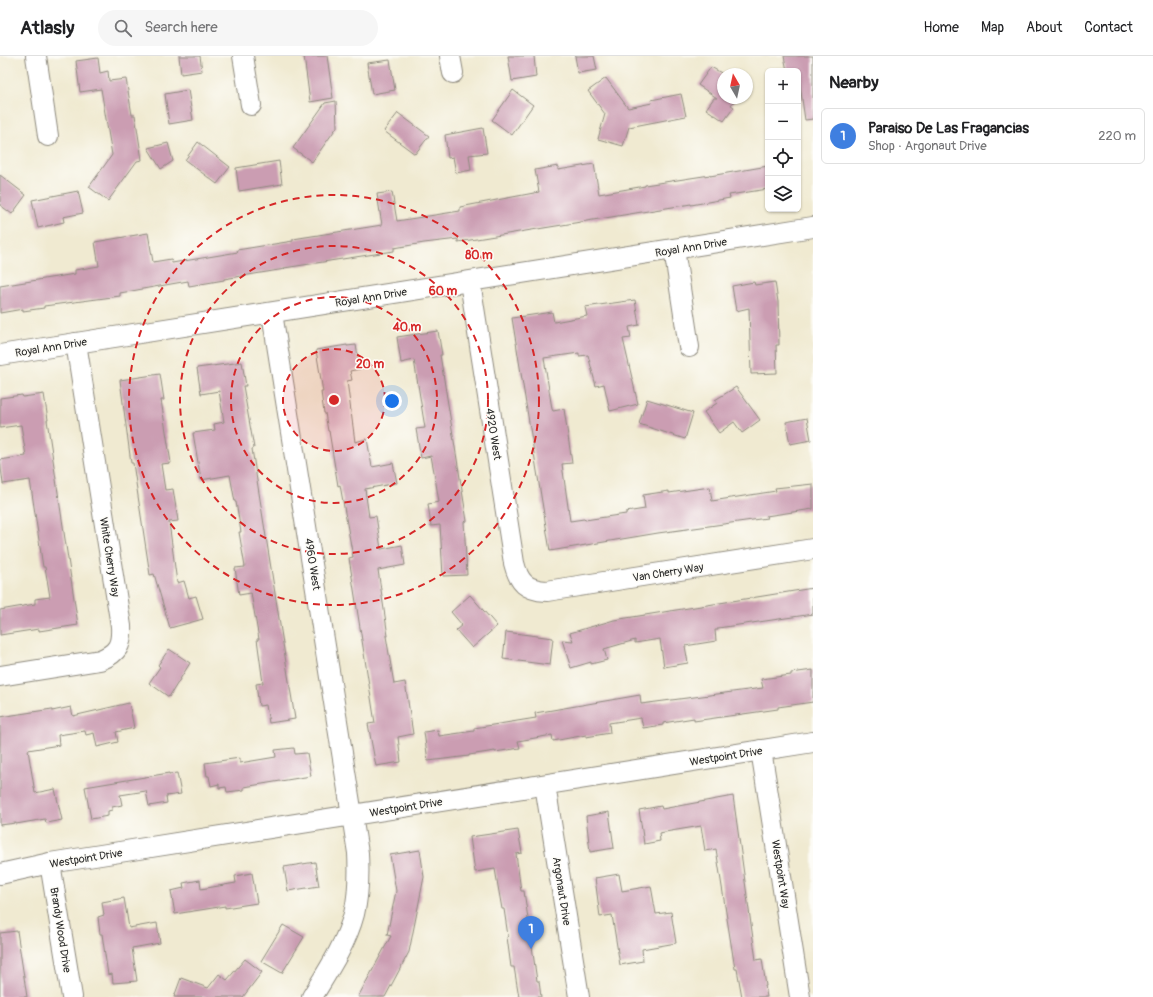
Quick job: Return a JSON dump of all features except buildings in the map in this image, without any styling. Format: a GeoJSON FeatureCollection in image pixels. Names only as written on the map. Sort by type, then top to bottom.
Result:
{"type":"FeatureCollection","features":[{"type":"Feature","properties":{"kind":"street"},"geometry":{"type":"LineString","coordinates":[[36,56],[48,136]]}},
{"type":"Feature","properties":{"kind":"street"},"geometry":{"type":"LineString","coordinates":[[243,56],[251,105]]}},
{"type":"Feature","properties":{"kind":"street","name":"Royal Ann Drive"},"geometry":{"type":"LineString","coordinates":[[0,355],[813,227]]}},
{"type":"Feature","properties":{"kind":"street"},"geometry":{"type":"LineString","coordinates":[[674,249],[689,347]]}},
{"type":"Feature","properties":{"kind":"street","name":"4920 West"},"geometry":{"type":"LineString","coordinates":[[470,282],[514,563],[519,578],[524,585]]}},
{"type":"Feature","properties":{"kind":"street","name":"4960 West"},"geometry":{"type":"LineString","coordinates":[[272,312],[353,816],[359,869],[359,883],[354,914],[342,946],[312,997]]}},
{"type":"Feature","properties":{"kind":"street","name":"White Cherry Way"},"geometry":{"type":"LineString","coordinates":[[0,676],[100,660],[113,654],[120,643],[121,626],[76,343]]}},
{"type":"Feature","properties":{"kind":"street","name":"Van Cherry Way"},"geometry":{"type":"LineString","coordinates":[[524,585],[534,590],[547,591],[813,549]]}},
{"type":"Feature","properties":{"kind":"street","name":"Westpoint Drive"},"geometry":{"type":"LineString","coordinates":[[0,874],[50,863],[813,742]]}},
{"type":"Feature","properties":{"kind":"street","name":"Westpoint Way"},"geometry":{"type":"LineString","coordinates":[[761,750],[800,997]]}},
{"type":"Feature","properties":{"kind":"street","name":"Argonaut Drive"},"geometry":{"type":"LineString","coordinates":[[545,785],[579,997]]}},
{"type":"Feature","properties":{"kind":"street","name":"Brandy Wood Drive"},"geometry":{"type":"LineString","coordinates":[[50,863],[72,997]]}},
{"type":"Feature","properties":{"kind":"place","name":"Paraiso De Las Fragancias"},"geometry":{"type":"Point","coordinates":[531,949]}}]}
